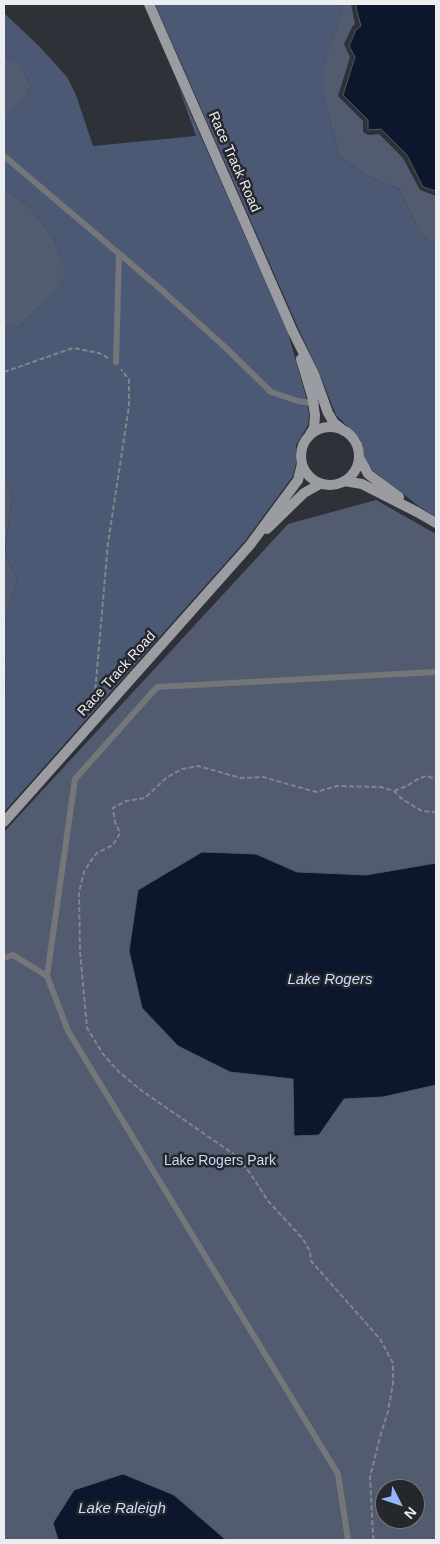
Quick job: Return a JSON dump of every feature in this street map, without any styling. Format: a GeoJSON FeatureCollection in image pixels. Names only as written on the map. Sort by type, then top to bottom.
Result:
{"type":"FeatureCollection","features":[{"type":"Feature","properties":{"kind":"main road","name":"Race Track Road"},"geometry":{"type":"LineString","coordinates":[[149,4],[293,332],[314,374],[331,418],[344,431]]}},
{"type":"Feature","properties":{"kind":"main road","name":"Race Track Road"},"geometry":{"type":"LineString","coordinates":[[293,332],[314,404],[315,422],[310,435]]}},
{"type":"Feature","properties":{"kind":"main road"},"geometry":{"type":"LineString","coordinates":[[359,457],[357,467],[352,475],[344,481],[336,484],[320,484],[306,473],[302,464],[302,448],[310,435],[318,430],[326,427],[344,431],[355,442],[361,464],[368,474],[417,512]]}},
{"type":"Feature","properties":{"kind":"main road","name":"Race Track Road"},"geometry":{"type":"LineString","coordinates":[[250,545],[298,480],[302,464]]}},
{"type":"Feature","properties":{"kind":"main road"},"geometry":{"type":"LineString","coordinates":[[344,481],[362,484],[436,523]]}},
{"type":"Feature","properties":{"kind":"main road","name":"Race Track Road"},"geometry":{"type":"LineString","coordinates":[[4,822],[250,545],[304,493],[320,484]]}},
{"type":"Feature","properties":{"kind":"lane"},"geometry":{"type":"LineString","coordinates":[[4,156],[226,348],[271,392],[298,401],[326,406]]}},
{"type":"Feature","properties":{"kind":"lane"},"geometry":{"type":"LineString","coordinates":[[116,362],[118,254]]}},
{"type":"Feature","properties":{"kind":"lane"},"geometry":{"type":"LineString","coordinates":[[348,1540],[338,1474],[68,1031],[47,976],[75,779],[157,687],[436,672]]}},
{"type":"Feature","properties":{"kind":"lane"},"geometry":{"type":"LineString","coordinates":[[4,958],[12,955],[47,976]]}},
{"type":"Feature","properties":{"kind":"path"},"geometry":{"type":"LineString","coordinates":[[4,372],[73,348],[99,353],[116,362],[129,380],[129,406],[108,542],[93,722]]}},
{"type":"Feature","properties":{"kind":"path"},"geometry":{"type":"LineString","coordinates":[[374,1540],[370,1477],[388,1411],[393,1384],[393,1363],[380,1339],[311,1262],[310,1252],[303,1239],[268,1200],[235,1154],[142,1091],[119,1072],[103,1054],[87,1028],[80,952],[78,892],[84,872],[90,862],[97,853],[113,845],[120,833],[115,822],[114,808],[126,801],[145,798],[166,778],[182,769],[198,766],[241,778],[263,777],[316,792],[337,786],[381,787],[394,792],[422,811],[436,812]]}},
{"type":"Feature","properties":{"kind":"path"},"geometry":{"type":"LineString","coordinates":[[394,792],[426,776],[436,779]]}},
{"type":"Feature","properties":{"kind":"green space"},"geometry":{"type":"Polygon","coordinates":[[[344,4],[351,4],[355,24],[344,44],[350,57],[338,96],[363,121],[364,133],[369,135],[379,134],[403,158],[420,190],[436,196],[436,245],[421,235],[399,189],[367,176],[340,157],[324,99],[324,63],[344,4]]]}},
{"type":"Feature","properties":{"kind":"green space"},"geometry":{"type":"Polygon","coordinates":[[[4,56],[20,63],[31,87],[22,102],[6,117],[4,116],[4,56]]]}},
{"type":"Feature","properties":{"kind":"green space"},"geometry":{"type":"Polygon","coordinates":[[[4,188],[29,206],[53,237],[67,274],[56,291],[18,327],[4,325],[4,188]]]}},
{"type":"Feature","properties":{"kind":"green space"},"geometry":{"type":"Polygon","coordinates":[[[4,480],[12,492],[5,554],[17,579],[5,620],[4,654],[4,480]]]}},
{"type":"Feature","properties":{"kind":"green space","name":"Lake Rogers Park"},"geometry":{"type":"Polygon","coordinates":[[[376,500],[436,534],[436,1540],[4,1540],[4,832],[288,524],[376,500]]]}},
{"type":"Feature","properties":{"kind":"green space"},"geometry":{"type":"Polygon","coordinates":[[[4,654],[7,670],[4,704],[4,654]]]}},
{"type":"Feature","properties":{"kind":"shaded area"},"geometry":{"type":"Polygon","coordinates":[[[155,4],[344,4],[324,63],[324,99],[340,157],[367,176],[399,189],[421,235],[436,245],[436,517],[372,470],[366,462],[360,439],[336,415],[319,372],[155,4]]]}},
{"type":"Feature","properties":{"kind":"shaded area"},"geometry":{"type":"Polygon","coordinates":[[[4,13],[40,47],[67,77],[76,95],[93,146],[196,136],[178,85],[288,333],[306,397],[309,415],[308,425],[296,445],[296,463],[293,476],[245,541],[4,812],[4,704],[7,670],[4,654],[5,620],[17,579],[5,554],[12,492],[4,480],[4,325],[18,327],[56,291],[67,274],[53,237],[29,206],[4,188],[4,116],[6,117],[22,102],[31,87],[20,63],[4,56],[4,13]]]}},
{"type":"Feature","properties":{"kind":"water"},"geometry":{"type":"Polygon","coordinates":[[[356,4],[436,4],[436,191],[423,187],[407,155],[381,129],[368,130],[368,120],[343,95],[355,57],[349,46],[356,30],[361,26],[356,4]]]}},
{"type":"Feature","properties":{"kind":"water","name":"Lake Rogers"},"geometry":{"type":"Polygon","coordinates":[[[202,852],[256,854],[297,872],[366,875],[436,863],[436,1085],[383,1097],[344,1099],[319,1135],[294,1136],[293,1079],[230,1072],[178,1046],[142,1008],[129,951],[138,890],[202,852]]]}},
{"type":"Feature","properties":{"kind":"water","name":"Lake Raleigh"},"geometry":{"type":"Polygon","coordinates":[[[123,1474],[174,1495],[226,1540],[58,1540],[53,1523],[74,1490],[123,1474]]]}}]}
